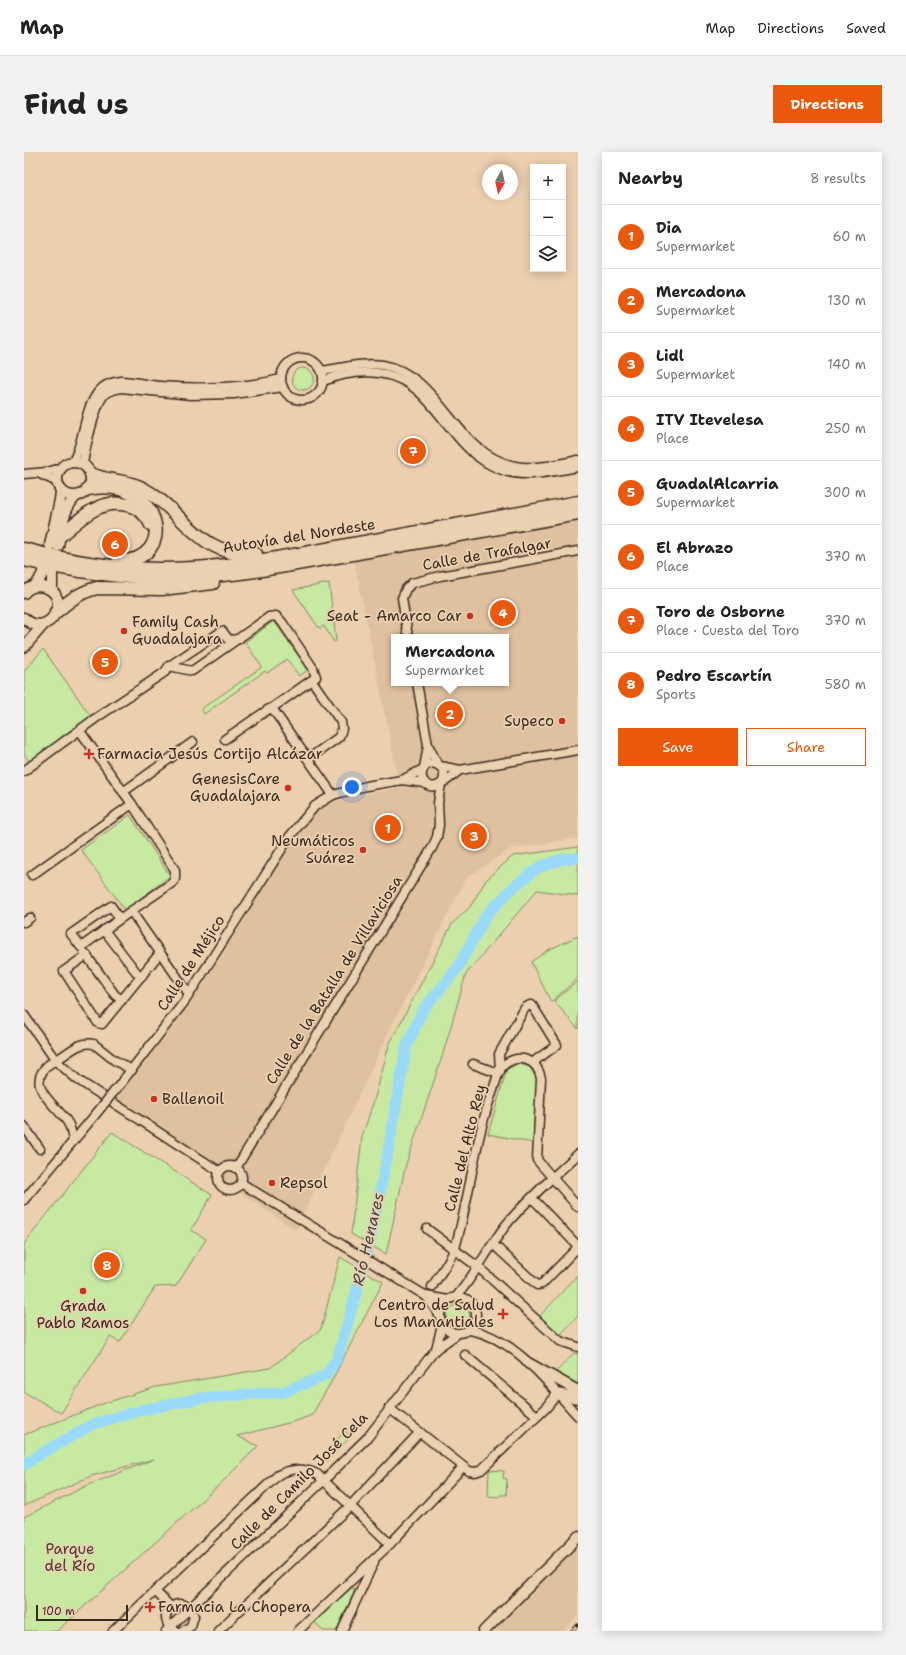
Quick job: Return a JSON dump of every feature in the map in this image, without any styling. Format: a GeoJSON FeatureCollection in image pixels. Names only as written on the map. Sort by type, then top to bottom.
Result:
{"type":"FeatureCollection","features":[{"type":"Feature","properties":{"kind":"highway"},"geometry":{"type":"LineString","coordinates":[[91,474],[100,478],[126,482],[142,487],[156,497],[206,541],[222,550],[249,555],[270,553],[433,525],[470,528],[521,529],[578,519]]}},
{"type":"Feature","properties":{"kind":"highway"},"geometry":{"type":"LineString","coordinates":[[24,545],[89,558],[123,561],[133,559],[143,554],[153,541],[156,530],[156,521],[152,512],[143,501],[128,493],[113,489],[101,487],[88,489]]}},
{"type":"Feature","properties":{"kind":"highway","name":"Autovía del Nordeste"},"geometry":{"type":"LineString","coordinates":[[24,560],[100,574],[139,578],[178,578],[233,574],[353,554],[578,502]]}},
{"type":"Feature","properties":{"kind":"highway"},"geometry":{"type":"LineString","coordinates":[[56,543],[92,510],[109,504],[121,504],[134,507],[146,516],[151,525],[153,541]]}},
{"type":"Feature","properties":{"kind":"highway","name":"Autovía del Nordeste"},"geometry":{"type":"LineString","coordinates":[[24,550],[70,560],[118,566],[158,569],[206,567],[470,528],[578,514]]}},
{"type":"Feature","properties":{"kind":"highway"},"geometry":{"type":"LineString","coordinates":[[56,612],[74,597],[97,588],[162,589],[208,584],[305,566],[353,554]]}},
{"type":"Feature","properties":{"kind":"main road"},"geometry":{"type":"LineString","coordinates":[[56,543],[60,500],[59,486],[58,472],[64,464],[73,462],[83,464],[91,474],[92,479],[88,489],[83,494],[70,496],[59,486]]}},
{"type":"Feature","properties":{"kind":"main road"},"geometry":{"type":"LineString","coordinates":[[56,543],[66,510],[69,503],[75,496]]}},
{"type":"Feature","properties":{"kind":"main road"},"geometry":{"type":"LineString","coordinates":[[24,593],[36,586],[48,572],[52,591],[57,599],[56,612],[52,619],[44,624],[24,647]]}},
{"type":"Feature","properties":{"kind":"main road"},"geometry":{"type":"LineString","coordinates":[[36,586],[47,588],[52,591]]}},
{"type":"Feature","properties":{"kind":"main road"},"geometry":{"type":"LineString","coordinates":[[24,618],[32,623],[44,624]]}},
{"type":"Feature","properties":{"kind":"main road"},"geometry":{"type":"LineString","coordinates":[[528,1363],[578,1390]]}},
{"type":"Feature","properties":{"kind":"main road"},"geometry":{"type":"LineString","coordinates":[[557,1394],[578,1398]]}},
{"type":"Feature","properties":{"kind":"main road"},"geometry":{"type":"LineString","coordinates":[[484,1631],[578,1537]]}},
{"type":"Feature","properties":{"kind":"street"},"geometry":{"type":"LineString","coordinates":[[298,358],[308,358],[317,363],[322,371],[324,381],[318,393],[306,400],[292,397],[286,393],[282,383],[283,369],[289,362],[298,358]]}},
{"type":"Feature","properties":{"kind":"street"},"geometry":{"type":"LineString","coordinates":[[322,371],[364,365],[383,365],[404,373],[423,386],[475,446],[501,462],[530,468],[578,460]]}},
{"type":"Feature","properties":{"kind":"street"},"geometry":{"type":"LineString","coordinates":[[324,381],[335,376],[364,372],[384,374],[401,379],[418,391],[470,452],[498,469],[514,473],[530,474],[578,467]]}},
{"type":"Feature","properties":{"kind":"street"},"geometry":{"type":"LineString","coordinates":[[73,462],[79,450],[92,401],[100,389],[111,383],[121,381],[152,386],[191,388],[234,387],[282,383]]}},
{"type":"Feature","properties":{"kind":"street"},"geometry":{"type":"LineString","coordinates":[[83,464],[99,404],[104,394],[113,390],[121,388],[191,395],[234,394],[282,383]]}},
{"type":"Feature","properties":{"kind":"street"},"geometry":{"type":"LineString","coordinates":[[24,474],[47,472],[61,468]]}},
{"type":"Feature","properties":{"kind":"street"},"geometry":{"type":"LineString","coordinates":[[35,473],[59,486]]}},
{"type":"Feature","properties":{"kind":"street","name":"Calle de Trafalgar"},"geometry":{"type":"LineString","coordinates":[[408,634],[402,598],[406,589],[412,583],[440,576],[578,551]]}},
{"type":"Feature","properties":{"kind":"street"},"geometry":{"type":"LineString","coordinates":[[169,666],[192,671],[240,639],[269,617],[276,616],[282,622],[316,673],[314,680],[225,739]]}},
{"type":"Feature","properties":{"kind":"street"},"geometry":{"type":"LineString","coordinates":[[25,767],[80,731],[96,718],[165,672],[169,666],[222,631],[229,640],[240,639]]}},
{"type":"Feature","properties":{"kind":"street"},"geometry":{"type":"LineString","coordinates":[[308,759],[339,737],[342,730],[341,722],[315,685]]}},
{"type":"Feature","properties":{"kind":"street"},"geometry":{"type":"LineString","coordinates":[[418,686],[428,745],[442,768],[444,776],[441,783]]}},
{"type":"Feature","properties":{"kind":"street"},"geometry":{"type":"LineString","coordinates":[[272,708],[333,795]]}},
{"type":"Feature","properties":{"kind":"street"},"geometry":{"type":"LineString","coordinates":[[80,731],[132,804],[175,870],[176,874],[172,883],[80,947]]}},
{"type":"Feature","properties":{"kind":"street"},"geometry":{"type":"LineString","coordinates":[[123,792],[193,742]]}},
{"type":"Feature","properties":{"kind":"street"},"geometry":{"type":"LineString","coordinates":[[428,745],[421,776],[425,784],[435,786],[460,770]]}},
{"type":"Feature","properties":{"kind":"street"},"geometry":{"type":"LineString","coordinates":[[423,769],[429,764],[460,770],[578,750]]}},
{"type":"Feature","properties":{"kind":"street","name":"Calle de Méjico"},"geometry":{"type":"LineString","coordinates":[[24,1200],[164,1030],[189,994],[290,836],[315,806],[333,795],[366,786],[402,780],[423,769]]}},
{"type":"Feature","properties":{"kind":"street","name":"Calle de Méjico"},"geometry":{"type":"LineString","coordinates":[[402,780],[425,784]]}},
{"type":"Feature","properties":{"kind":"street","name":"Calle de la Batalla de Villaviciosa"},"geometry":{"type":"LineString","coordinates":[[236,1168],[432,848],[437,837],[439,825],[438,803],[441,783]]}},
{"type":"Feature","properties":{"kind":"street","name":"Calle de la Batalla de Villaviciosa"},"geometry":{"type":"LineString","coordinates":[[425,784],[438,803]]}},
{"type":"Feature","properties":{"kind":"street"},"geometry":{"type":"LineString","coordinates":[[32,875],[132,804]]}},
{"type":"Feature","properties":{"kind":"street"},"geometry":{"type":"LineString","coordinates":[[120,919],[111,906],[71,934],[115,995],[122,1000]]}},
{"type":"Feature","properties":{"kind":"street"},"geometry":{"type":"LineString","coordinates":[[131,911],[189,994]]}},
{"type":"Feature","properties":{"kind":"street"},"geometry":{"type":"LineString","coordinates":[[104,930],[136,973],[142,976]]}},
{"type":"Feature","properties":{"kind":"street"},"geometry":{"type":"LineString","coordinates":[[87,955],[64,971],[98,1023],[102,1024],[160,953]]}},
{"type":"Feature","properties":{"kind":"street"},"geometry":{"type":"LineString","coordinates":[[472,1064],[495,1072],[500,1071],[499,1054],[526,1005],[532,1005],[557,1045]]}},
{"type":"Feature","properties":{"kind":"street"},"geometry":{"type":"LineString","coordinates":[[24,1016],[27,1025],[56,1061],[85,1085],[219,1171]]}},
{"type":"Feature","properties":{"kind":"street"},"geometry":{"type":"LineString","coordinates":[[565,1041],[536,1060],[534,1064],[540,1072],[541,1078],[537,1158],[538,1162],[578,1207]]}},
{"type":"Feature","properties":{"kind":"street"},"geometry":{"type":"LineString","coordinates":[[73,1141],[69,1124],[36,1086],[36,1081],[47,1066],[75,1047],[90,1043],[94,1044],[114,1060],[132,1070]]}},
{"type":"Feature","properties":{"kind":"street","name":"Calle del Alto Rey"},"geometry":{"type":"LineString","coordinates":[[432,1287],[454,1249],[485,1116],[500,1071],[506,1064],[514,1060],[525,1059],[534,1064]]}},
{"type":"Feature","properties":{"kind":"street"},"geometry":{"type":"LineString","coordinates":[[44,1096],[83,1129]]}},
{"type":"Feature","properties":{"kind":"street"},"geometry":{"type":"LineString","coordinates":[[24,1126],[40,1148]]}},
{"type":"Feature","properties":{"kind":"street"},"geometry":{"type":"LineString","coordinates":[[440,1316],[442,1307],[469,1282],[493,1244],[517,1212],[578,1154]]}},
{"type":"Feature","properties":{"kind":"street"},"geometry":{"type":"LineString","coordinates":[[225,1166],[236,1168],[242,1174],[241,1183],[236,1189],[230,1191],[223,1189],[218,1183],[217,1177],[219,1171],[225,1166]]}},
{"type":"Feature","properties":{"kind":"street"},"geometry":{"type":"LineString","coordinates":[[241,1183],[426,1296],[468,1300],[474,1306],[476,1317],[470,1330]]}},
{"type":"Feature","properties":{"kind":"street"},"geometry":{"type":"LineString","coordinates":[[493,1244],[537,1286],[542,1284],[577,1248],[576,1244],[532,1198]]}},
{"type":"Feature","properties":{"kind":"street"},"geometry":{"type":"LineString","coordinates":[[426,1229],[478,1267],[560,1341],[578,1347]]}},
{"type":"Feature","properties":{"kind":"street"},"geometry":{"type":"LineString","coordinates":[[468,1300],[469,1282]]}},
{"type":"Feature","properties":{"kind":"street"},"geometry":{"type":"LineString","coordinates":[[426,1296],[440,1316],[442,1325],[451,1332],[457,1334],[470,1330],[489,1334]]}},
{"type":"Feature","properties":{"kind":"street"},"geometry":{"type":"LineString","coordinates":[[476,1317],[489,1334],[528,1363],[578,1416]]}},
{"type":"Feature","properties":{"kind":"street","name":"Calle de Camilo José Cela"},"geometry":{"type":"LineString","coordinates":[[436,1349],[442,1325]]}},
{"type":"Feature","properties":{"kind":"street","name":"Calle de Camilo José Cela"},"geometry":{"type":"LineString","coordinates":[[171,1607],[166,1618],[171,1630],[190,1608],[368,1437],[436,1349],[457,1334]]}},
{"type":"Feature","properties":{"kind":"street"},"geometry":{"type":"LineString","coordinates":[[465,1355],[537,1416]]}},
{"type":"Feature","properties":{"kind":"street"},"geometry":{"type":"LineString","coordinates":[[390,1408],[463,1467],[469,1471],[475,1472],[481,1470],[548,1407],[557,1394]]}},
{"type":"Feature","properties":{"kind":"street"},"geometry":{"type":"LineString","coordinates":[[218,1631],[350,1506],[420,1432]]}},
{"type":"Feature","properties":{"kind":"street"},"geometry":{"type":"LineString","coordinates":[[298,1631],[376,1558],[463,1467]]}},
{"type":"Feature","properties":{"kind":"street"},"geometry":{"type":"LineString","coordinates":[[114,1631],[278,1475],[287,1470],[309,1470],[317,1474],[390,1544]]}},
{"type":"Feature","properties":{"kind":"street"},"geometry":{"type":"LineString","coordinates":[[342,1631],[376,1558]]}},
{"type":"Feature","properties":{"kind":"street"},"geometry":{"type":"LineString","coordinates":[[350,1582],[358,1584],[360,1592]]}},
{"type":"Feature","properties":{"kind":"street"},"geometry":{"type":"LineString","coordinates":[[156,1592],[171,1607],[182,1604],[190,1608],[194,1619],[188,1630]]}},
{"type":"Feature","properties":{"kind":"shaded area"},"geometry":{"type":"Polygon","coordinates":[[[578,515],[578,838],[510,849],[466,878],[390,1029],[296,1230],[110,1106],[191,1003],[222,956],[300,827],[329,803],[355,795],[400,788],[353,554],[578,515]]]}},
{"type":"Feature","properties":{"kind":"shaded area"},"geometry":{"type":"Polygon","coordinates":[[[578,1538],[578,1616],[563,1631],[484,1631],[578,1538]]]}},
{"type":"Feature","properties":{"kind":"green space"},"geometry":{"type":"Polygon","coordinates":[[[299,368],[307,368],[314,375],[314,383],[307,390],[299,390],[292,383],[292,375],[299,368]]]}},
{"type":"Feature","properties":{"kind":"green space"},"geometry":{"type":"Polygon","coordinates":[[[329,583],[336,641],[334,642],[324,626],[319,628],[293,590],[329,583]]]}},
{"type":"Feature","properties":{"kind":"green space"},"geometry":{"type":"Polygon","coordinates":[[[274,621],[308,670],[299,676],[287,659],[267,673],[265,671],[204,714],[201,709],[262,667],[245,642],[274,621]]]}},
{"type":"Feature","properties":{"kind":"green space"},"geometry":{"type":"Polygon","coordinates":[[[43,649],[92,718],[30,762],[24,754],[24,671],[43,649]]]}},
{"type":"Feature","properties":{"kind":"green space"},"geometry":{"type":"Polygon","coordinates":[[[130,815],[170,876],[125,910],[81,850],[130,815]]]}},
{"type":"Feature","properties":{"kind":"green space"},"geometry":{"type":"Polygon","coordinates":[[[578,847],[578,896],[537,890],[466,974],[442,1057],[406,1164],[386,1254],[351,1234],[362,1137],[376,1094],[389,1045],[452,924],[470,907],[486,880],[513,856],[578,847]]]}},
{"type":"Feature","properties":{"kind":"green space"},"geometry":{"type":"Polygon","coordinates":[[[578,936],[578,978],[551,1002],[531,962],[548,950],[578,936]]]}},
{"type":"Feature","properties":{"kind":"green space"},"geometry":{"type":"Polygon","coordinates":[[[578,981],[578,1029],[554,1001],[578,981]]]}},
{"type":"Feature","properties":{"kind":"green space"},"geometry":{"type":"Polygon","coordinates":[[[519,1064],[530,1067],[537,1080],[533,1143],[488,1134],[507,1069],[519,1064]]]}},
{"type":"Feature","properties":{"kind":"green space"},"geometry":{"type":"Polygon","coordinates":[[[112,1132],[212,1195],[191,1230],[206,1239],[176,1286],[155,1287],[120,1342],[110,1337],[61,1413],[24,1392],[24,1244],[112,1132]]]}},
{"type":"Feature","properties":{"kind":"green space","name":"Parque del Río"},"geometry":{"type":"Polygon","coordinates":[[[340,1257],[383,1282],[331,1382],[312,1415],[296,1421],[237,1436],[258,1446],[219,1485],[57,1631],[24,1631],[24,1517],[86,1486],[154,1459],[91,1476],[24,1506],[24,1435],[102,1404],[156,1387],[270,1368],[321,1329],[340,1257]]]}},
{"type":"Feature","properties":{"kind":"green space"},"geometry":{"type":"Polygon","coordinates":[[[578,1275],[578,1316],[560,1335],[539,1317],[578,1275]]]}},
{"type":"Feature","properties":{"kind":"green space"},"geometry":{"type":"Polygon","coordinates":[[[458,1305],[467,1308],[470,1317],[467,1326],[458,1329],[449,1326],[446,1317],[449,1308],[458,1305]]]}},
{"type":"Feature","properties":{"kind":"green space"},"geometry":{"type":"Polygon","coordinates":[[[574,1353],[578,1354],[578,1386],[554,1374],[574,1353]]]}},
{"type":"Feature","properties":{"kind":"green space"},"geometry":{"type":"Polygon","coordinates":[[[345,1431],[351,1436],[327,1461],[322,1457],[345,1431]]]}},
{"type":"Feature","properties":{"kind":"green space"},"geometry":{"type":"Polygon","coordinates":[[[489,1470],[504,1471],[503,1478],[507,1479],[506,1495],[500,1495],[498,1497],[488,1496],[489,1470]]]}},
{"type":"Feature","properties":{"kind":"green space"},"geometry":{"type":"Polygon","coordinates":[[[353,1587],[354,1592],[336,1631],[323,1631],[314,1621],[353,1587]]]}},
{"type":"Feature","properties":{"kind":"waterway","name":"Río Henares"},"geometry":{"type":"LineString","coordinates":[[24,1465],[93,1424],[142,1410],[201,1398],[283,1392],[326,1375],[337,1359],[349,1319],[373,1228],[406,1048],[422,1011],[457,969],[487,914],[516,885],[539,867],[563,859],[578,858]]}},
{"type":"Feature","properties":{"kind":"railway"},"geometry":{"type":"LineString","coordinates":[[572,1631],[578,1625]]}},
{"type":"Feature","properties":{"kind":"place","name":"Toro de Osborne"},"geometry":{"type":"Point","coordinates":[413,451]}},
{"type":"Feature","properties":{"kind":"place","name":"El Abrazo"},"geometry":{"type":"Point","coordinates":[115,544]}},
{"type":"Feature","properties":{"kind":"place","name":"ITV Itevelesa"},"geometry":{"type":"Point","coordinates":[503,613]}},
{"type":"Feature","properties":{"kind":"place","name":"Seat - Amarco Car"},"geometry":{"type":"Point","coordinates":[470,616]}},
{"type":"Feature","properties":{"kind":"place","name":"Family Cash Guadalajara"},"geometry":{"type":"Point","coordinates":[124,631]}},
{"type":"Feature","properties":{"kind":"place","name":"GuadalAlcarria"},"geometry":{"type":"Point","coordinates":[105,662]}},
{"type":"Feature","properties":{"kind":"place","name":"Mercadona"},"geometry":{"type":"Point","coordinates":[450,714]}},
{"type":"Feature","properties":{"kind":"place","name":"Supeco"},"geometry":{"type":"Point","coordinates":[562,721]}},
{"type":"Feature","properties":{"kind":"place","name":"Farmacia Jesús Cortijo Alcázar"},"geometry":{"type":"Point","coordinates":[89,754]}},
{"type":"Feature","properties":{"kind":"place","name":"GenesisCare Guadalajara"},"geometry":{"type":"Point","coordinates":[288,788]}},
{"type":"Feature","properties":{"kind":"place","name":"Dia"},"geometry":{"type":"Point","coordinates":[388,828]}},
{"type":"Feature","properties":{"kind":"place","name":"Lidl"},"geometry":{"type":"Point","coordinates":[474,836]}},
{"type":"Feature","properties":{"kind":"place","name":"Neumáticos Suárez"},"geometry":{"type":"Point","coordinates":[363,850]}},
{"type":"Feature","properties":{"kind":"place","name":"Ballenoil"},"geometry":{"type":"Point","coordinates":[154,1099]}},
{"type":"Feature","properties":{"kind":"place","name":"Repsol"},"geometry":{"type":"Point","coordinates":[272,1183]}},
{"type":"Feature","properties":{"kind":"place","name":"Pedro Escartín"},"geometry":{"type":"Point","coordinates":[107,1265]}},
{"type":"Feature","properties":{"kind":"place","name":"Grada Pablo Ramos"},"geometry":{"type":"Point","coordinates":[83,1291]}},
{"type":"Feature","properties":{"kind":"place","name":"Centro de Salud Los Manantiales"},"geometry":{"type":"Point","coordinates":[503,1314]}},
{"type":"Feature","properties":{"kind":"place","name":"Farmacia La Chopera"},"geometry":{"type":"Point","coordinates":[150,1607]}}]}
